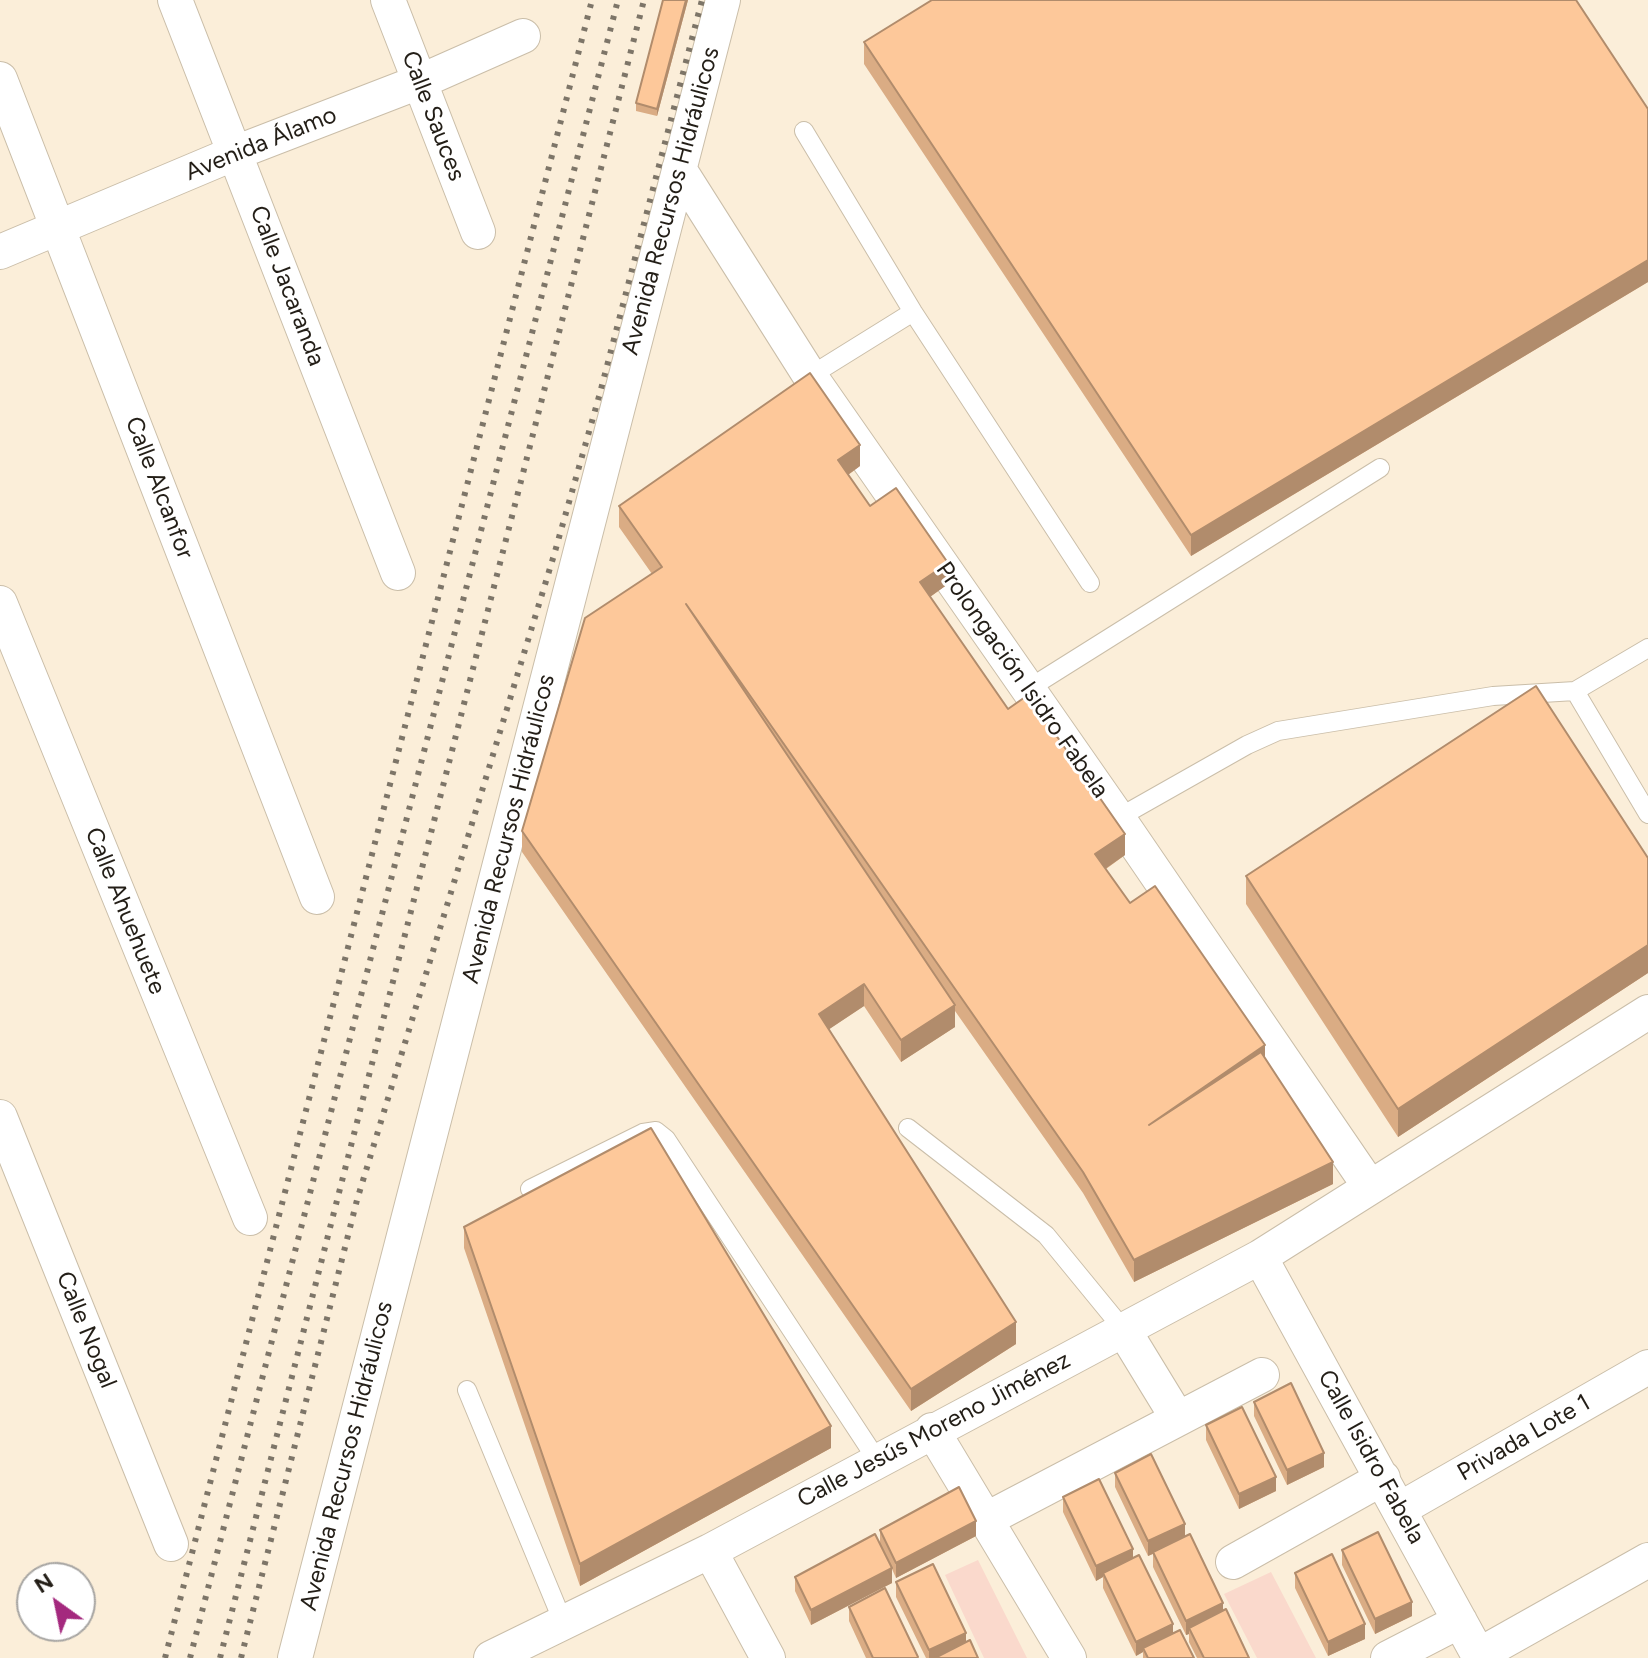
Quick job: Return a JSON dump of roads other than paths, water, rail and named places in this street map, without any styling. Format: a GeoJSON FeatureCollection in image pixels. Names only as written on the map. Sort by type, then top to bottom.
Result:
{"type":"FeatureCollection","features":[{"type":"Feature","properties":{"kind":"street","name":"Calle Jacaranda"},"geometry":{"type":"LineString","coordinates":[[175,0],[398,573]]}},
{"type":"Feature","properties":{"kind":"street","name":"Calle Sauces"},"geometry":{"type":"LineString","coordinates":[[388,0],[478,232]]}},
{"type":"Feature","properties":{"kind":"street","name":"Avenida Recursos Hidráulicos"},"geometry":{"type":"LineString","coordinates":[[295,1658],[723,0]]}},
{"type":"Feature","properties":{"kind":"street","name":"Avenida Álamo"},"geometry":{"type":"LineString","coordinates":[[0,252],[235,153],[419,82],[523,36]]}},
{"type":"Feature","properties":{"kind":"street","name":"Calle Alcanfor"},"geometry":{"type":"LineString","coordinates":[[0,79],[317,897]]}},
{"type":"Feature","properties":{"kind":"street","name":"Prolongación Isidro Fabela"},"geometry":{"type":"LineString","coordinates":[[679,169],[810,376],[1370,1187]]}},
{"type":"Feature","properties":{"kind":"street","name":"Calle Ahuehuete"},"geometry":{"type":"LineString","coordinates":[[0,603],[250,1218]]}},
{"type":"Feature","properties":{"kind":"street","name":"Calle Jesús Moreno Jiménez"},"geometry":{"type":"LineString","coordinates":[[491,1658],[710,1551],[1260,1257],[1648,1012]]}},
{"type":"Feature","properties":{"kind":"street","name":"Calle Nogal"},"geometry":{"type":"LineString","coordinates":[[0,1117],[171,1544]]}},
{"type":"Feature","properties":{"kind":"street","name":"Calle Isidro Fabela"},"geometry":{"type":"LineString","coordinates":[[1260,1257],[1480,1656]]}},
{"type":"Feature","properties":{"kind":"street"},"geometry":{"type":"LineString","coordinates":[[1123,1329],[1178,1419]]}},
{"type":"Feature","properties":{"kind":"street","name":"Privada Lote 1"},"geometry":{"type":"LineString","coordinates":[[1400,1509],[1648,1367]]}},
{"type":"Feature","properties":{"kind":"street"},"geometry":{"type":"LineString","coordinates":[[987,1519],[1262,1375]]}},
{"type":"Feature","properties":{"kind":"street"},"geometry":{"type":"LineString","coordinates":[[932,1430],[1069,1658]]}},
{"type":"Feature","properties":{"kind":"street"},"geometry":{"type":"LineString","coordinates":[[1233,1562],[1383,1478]]}},
{"type":"Feature","properties":{"kind":"street"},"geometry":{"type":"LineString","coordinates":[[710,1551],[768,1658]]}},
{"type":"Feature","properties":{"kind":"street"},"geometry":{"type":"LineString","coordinates":[[1480,1656],[1648,1560]]}},
{"type":"Feature","properties":{"kind":"street"},"geometry":{"type":"LineString","coordinates":[[1388,1658],[1460,1621]]}},
{"type":"Feature","properties":{"kind":"lane"},"geometry":{"type":"LineString","coordinates":[[804,131],[913,312],[1090,583]]}},
{"type":"Feature","properties":{"kind":"lane"},"geometry":{"type":"LineString","coordinates":[[810,376],[913,312]]}},
{"type":"Feature","properties":{"kind":"lane"},"geometry":{"type":"LineString","coordinates":[[1028,689],[1380,468]]}},
{"type":"Feature","properties":{"kind":"lane"},"geometry":{"type":"LineString","coordinates":[[1118,818],[1247,745],[1278,731],[1493,696],[1575,691],[1648,648]]}},
{"type":"Feature","properties":{"kind":"lane"},"geometry":{"type":"LineString","coordinates":[[1575,691],[1648,814]]}},
{"type":"Feature","properties":{"kind":"lane"},"geometry":{"type":"LineString","coordinates":[[908,1128],[1046,1235],[1123,1329]]}},
{"type":"Feature","properties":{"kind":"lane"},"geometry":{"type":"LineString","coordinates":[[530,1189],[643,1133],[656,1131],[674,1152],[877,1460]]}},
{"type":"Feature","properties":{"kind":"lane"},"geometry":{"type":"LineString","coordinates":[[467,1390],[563,1622]]}},
{"type":"Feature","properties":{"kind":"railway"},"geometry":{"type":"LineString","coordinates":[[165,1658],[592,0]]}},
{"type":"Feature","properties":{"kind":"railway"},"geometry":{"type":"LineString","coordinates":[[190,1658],[618,0]]}},
{"type":"Feature","properties":{"kind":"railway"},"geometry":{"type":"LineString","coordinates":[[220,1658],[644,0]]}},
{"type":"Feature","properties":{"kind":"railway"},"geometry":{"type":"LineString","coordinates":[[241,1658],[357,1200],[554,555],[600,393],[702,0]]}}]}
